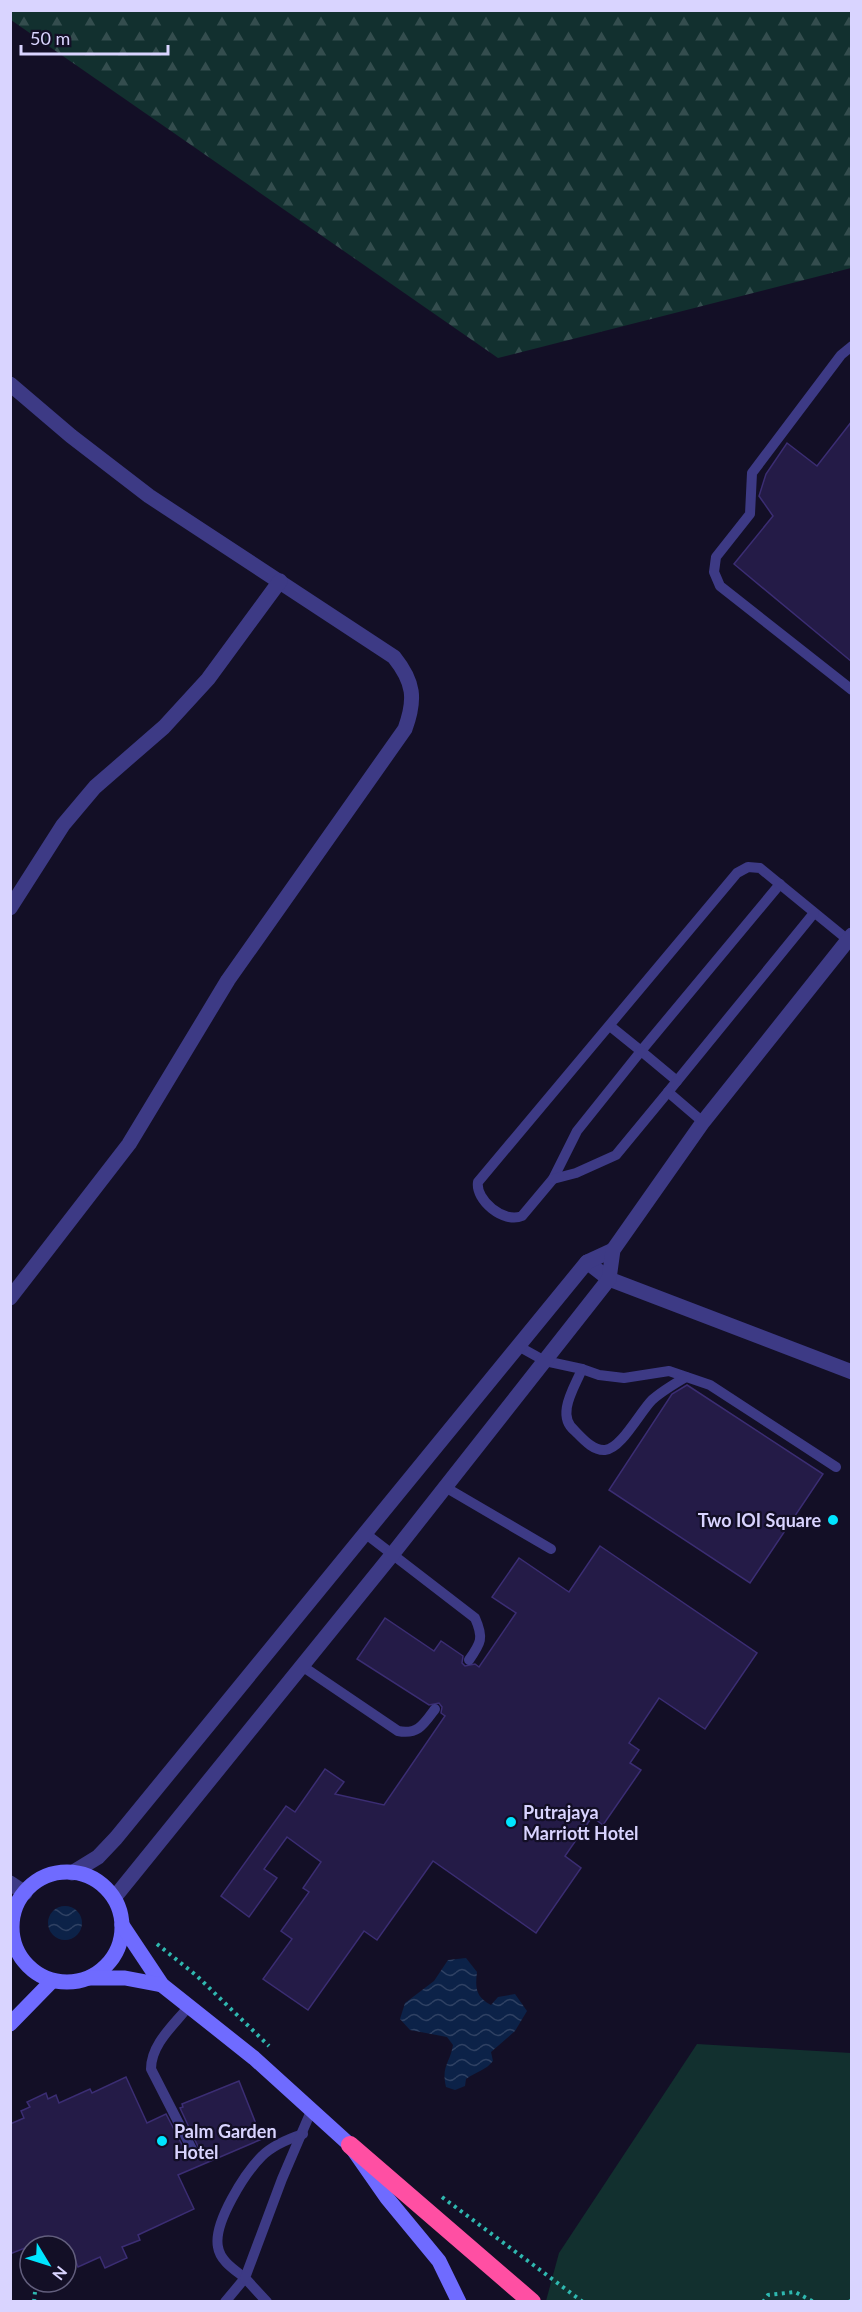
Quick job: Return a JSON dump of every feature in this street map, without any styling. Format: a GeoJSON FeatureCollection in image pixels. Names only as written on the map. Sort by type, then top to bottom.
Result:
{"type":"FeatureCollection","features":[{"type":"Feature","properties":{"kind":"highway"},"geometry":{"type":"LineString","coordinates":[[350,2145],[532,2301]]}},
{"type":"Feature","properties":{"kind":"street"},"geometry":{"type":"LineString","coordinates":[[10,384],[71,436],[149,496],[394,657],[407,672],[412,690],[412,711],[405,729],[228,980],[129,1144],[10,1298]]}},
{"type":"Feature","properties":{"kind":"street"},"geometry":{"type":"LineString","coordinates":[[10,908],[63,825],[95,788],[164,727],[208,679],[280,581]]}},
{"type":"Feature","properties":{"kind":"street"},"geometry":{"type":"LineString","coordinates":[[114,1898],[391,1556],[609,1279],[613,1250],[703,1122],[850,937]]}},
{"type":"Feature","properties":{"kind":"street"},"geometry":{"type":"LineString","coordinates":[[162,1985],[125,1978],[89,1978],[64,1983],[52,1981],[28,1966],[12,1947],[13,1916],[25,1893],[38,1881],[54,1874],[72,1872],[98,1857],[116,1838],[587,1262],[613,1250]]}},
{"type":"Feature","properties":{"kind":"street"},"geometry":{"type":"LineString","coordinates":[[587,1262],[609,1279],[852,1372]]}},
{"type":"Feature","properties":{"kind":"street"},"geometry":{"type":"LineString","coordinates":[[72,1872],[96,1881],[114,1898],[122,1925],[162,1985],[312,2109],[350,2145],[387,2198],[439,2261],[459,2301]]}},
{"type":"Feature","properties":{"kind":"street"},"geometry":{"type":"LineString","coordinates":[[10,1883],[25,1893]]}},
{"type":"Feature","properties":{"kind":"street"},"geometry":{"type":"LineString","coordinates":[[89,1978],[106,1966],[118,1949],[122,1925]]}},
{"type":"Feature","properties":{"kind":"street"},"geometry":{"type":"LineString","coordinates":[[10,2024],[52,1981]]}},
{"type":"Feature","properties":{"kind":"lane"},"geometry":{"type":"LineString","coordinates":[[852,345],[834,364],[752,473],[750,514],[716,557],[714,572],[720,586],[852,690]]}},
{"type":"Feature","properties":{"kind":"lane"},"geometry":{"type":"LineString","coordinates":[[780,884],[577,1131],[553,1179],[522,1216],[514,1219],[507,1218],[480,1197],[477,1190],[478,1182],[738,873],[748,867],[760,868],[780,884],[814,913],[850,937]]}},
{"type":"Feature","properties":{"kind":"lane"},"geometry":{"type":"LineString","coordinates":[[553,1179],[576,1173],[616,1155],[814,913]]}},
{"type":"Feature","properties":{"kind":"lane"},"geometry":{"type":"LineString","coordinates":[[610,1026],[677,1081]]}},
{"type":"Feature","properties":{"kind":"lane"},"geometry":{"type":"LineString","coordinates":[[668,1092],[703,1122]]}},
{"type":"Feature","properties":{"kind":"lane"},"geometry":{"type":"LineString","coordinates":[[518,1346],[545,1361],[599,1375],[624,1378],[669,1371],[710,1385],[836,1467]]}},
{"type":"Feature","properties":{"kind":"lane"},"geometry":{"type":"LineString","coordinates":[[582,1369],[565,1414],[568,1426],[595,1449],[607,1450],[617,1444],[652,1400],[686,1377]]}},
{"type":"Feature","properties":{"kind":"lane"},"geometry":{"type":"LineString","coordinates":[[445,1487],[551,1549]]}},
{"type":"Feature","properties":{"kind":"lane"},"geometry":{"type":"LineString","coordinates":[[366,1534],[391,1556],[475,1618],[482,1632],[479,1644],[469,1660]]}},
{"type":"Feature","properties":{"kind":"lane"},"geometry":{"type":"LineString","coordinates":[[302,1666],[398,1731],[410,1734],[421,1728],[435,1709]]}},
{"type":"Feature","properties":{"kind":"lane"},"geometry":{"type":"LineString","coordinates":[[189,2006],[158,2044],[151,2057],[151,2069],[195,2153]]}},
{"type":"Feature","properties":{"kind":"lane"},"geometry":{"type":"LineString","coordinates":[[225,2301],[245,2278],[282,2179],[312,2109]]}},
{"type":"Feature","properties":{"kind":"lane"},"geometry":{"type":"LineString","coordinates":[[267,2301],[224,2260],[218,2248],[218,2232],[229,2205],[263,2155],[280,2143],[303,2134]]}},
{"type":"Feature","properties":{"kind":"path"},"geometry":{"type":"LineString","coordinates":[[155,1943],[197,1976],[273,2049]]}},
{"type":"Feature","properties":{"kind":"path"},"geometry":{"type":"LineString","coordinates":[[437,2193],[583,2301]]}},
{"type":"Feature","properties":{"kind":"path"},"geometry":{"type":"LineString","coordinates":[[763,2301],[768,2295],[795,2292],[814,2301]]}},
{"type":"Feature","properties":{"kind":"green space"},"geometry":{"type":"Polygon","coordinates":[[[11,10],[851,11],[851,268],[498,358],[11,20],[11,10]]]}},
{"type":"Feature","properties":{"kind":"green space"},"geometry":{"type":"Polygon","coordinates":[[[697,2044],[851,2053],[851,2301],[546,2301],[559,2253],[697,2044]]]}},
{"type":"Feature","properties":{"kind":"water"},"geometry":{"type":"Polygon","coordinates":[[[65,1906],[77,1911],[82,1923],[77,1935],[65,1940],[53,1935],[48,1923],[53,1911],[65,1906]]]}},
{"type":"Feature","properties":{"kind":"water"},"geometry":{"type":"Polygon","coordinates":[[[466,1958],[477,1972],[476,1983],[482,1999],[491,2005],[498,1997],[515,1994],[527,2011],[515,2031],[491,2052],[493,2061],[466,2079],[465,2086],[455,2090],[446,2087],[445,2069],[453,2045],[447,2037],[410,2030],[400,2019],[405,2003],[434,1981],[448,1960],[466,1958]]]}},
{"type":"Feature","properties":{"kind":"building"},"geometry":{"type":"Polygon","coordinates":[[[852,421],[852,662],[734,564],[773,516],[759,496],[766,474],[787,443],[817,466],[852,421]]]}},
{"type":"Feature","properties":{"kind":"building"},"geometry":{"type":"Polygon","coordinates":[[[687,1385],[823,1474],[750,1583],[609,1490],[672,1394],[687,1385]]]}},
{"type":"Feature","properties":{"kind":"building"},"geometry":{"type":"Polygon","coordinates":[[[600,1546],[757,1653],[705,1729],[659,1698],[629,1743],[639,1750],[630,1763],[641,1770],[603,1825],[592,1817],[565,1856],[581,1868],[536,1933],[433,1861],[377,1940],[364,1931],[308,2010],[263,1979],[292,1939],[281,1931],[309,1892],[303,1888],[321,1862],[287,1837],[264,1869],[277,1878],[249,1917],[221,1896],[286,1806],[295,1812],[325,1769],[344,1782],[335,1794],[384,1805],[445,1716],[441,1713],[442,1707],[439,1703],[429,1705],[357,1659],[385,1618],[434,1651],[441,1641],[463,1656],[462,1663],[465,1666],[475,1664],[479,1667],[516,1613],[492,1597],[519,1558],[569,1592],[600,1546]]]}},
{"type":"Feature","properties":{"kind":"building"},"geometry":{"type":"Polygon","coordinates":[[[126,2077],[147,2123],[166,2114],[190,2160],[198,2159],[201,2153],[180,2108],[183,2107],[182,2104],[239,2081],[262,2139],[178,2175],[194,2209],[138,2235],[140,2240],[122,2247],[127,2258],[105,2268],[100,2257],[78,2267],[78,2234],[18,2234],[18,2251],[10,2254],[10,2124],[24,2118],[21,2111],[30,2107],[27,2102],[46,2093],[48,2099],[56,2095],[59,2103],[90,2089],[92,2093],[126,2077]]]}},
{"type":"Feature","properties":{"kind":"place","name":"Two IOI Square"},"geometry":{"type":"Point","coordinates":[833,1520]}},
{"type":"Feature","properties":{"kind":"place","name":"Putrajaya Marriott Hotel"},"geometry":{"type":"Point","coordinates":[511,1822]}},
{"type":"Feature","properties":{"kind":"place","name":"Palm Garden Hotel"},"geometry":{"type":"Point","coordinates":[162,2141]}}]}
